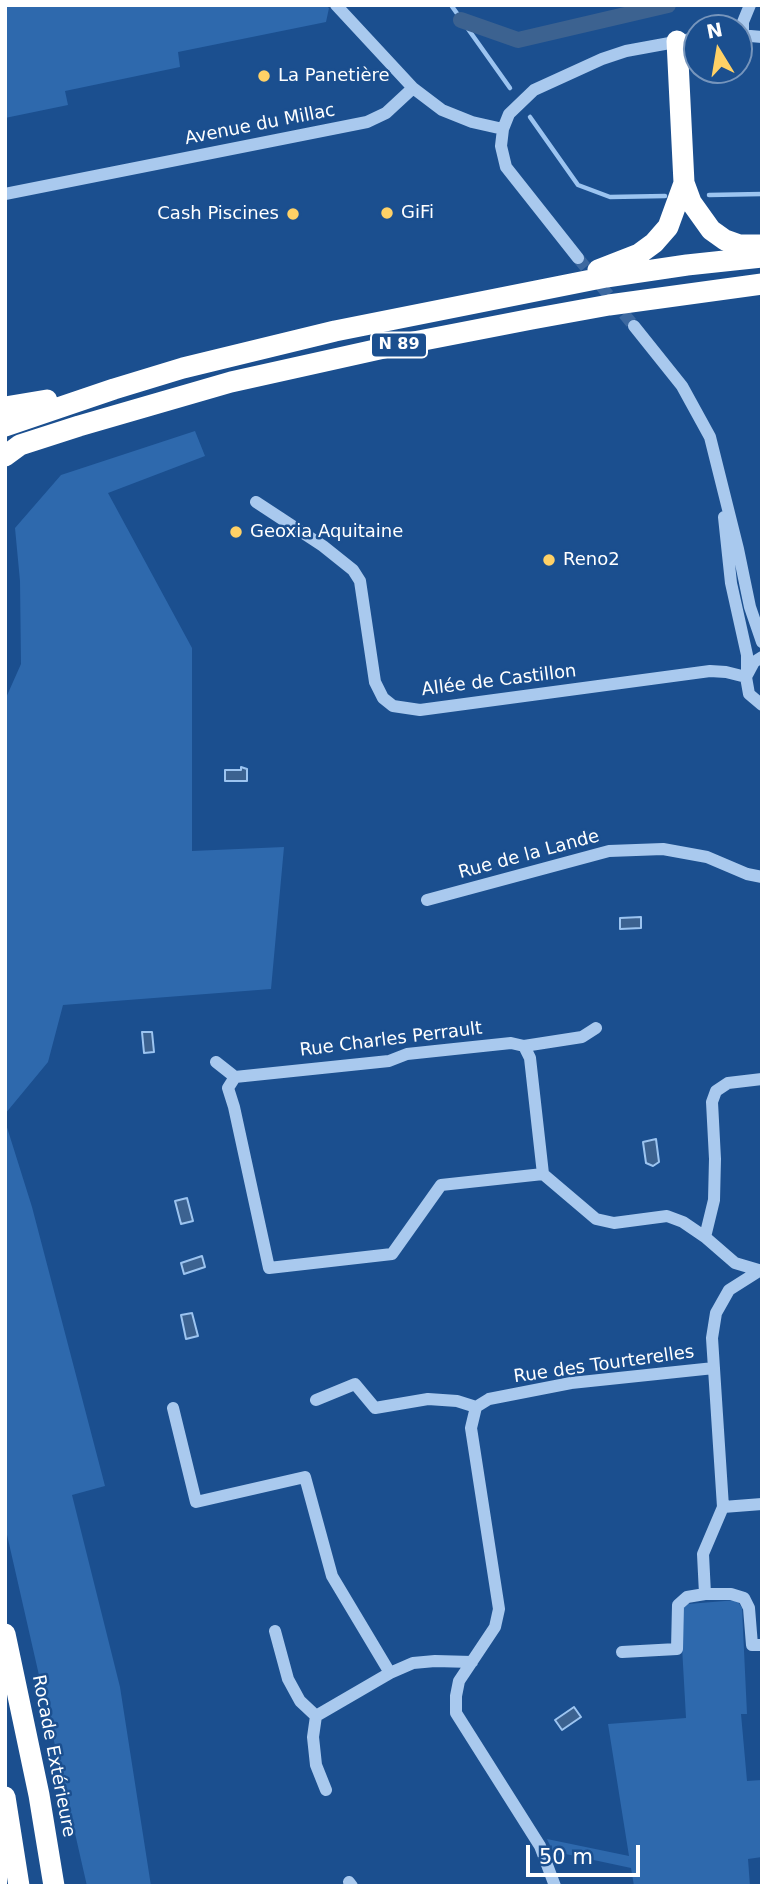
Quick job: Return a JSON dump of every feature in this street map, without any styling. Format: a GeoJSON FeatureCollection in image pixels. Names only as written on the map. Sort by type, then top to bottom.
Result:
{"type":"FeatureCollection","features":[{"type":"Feature","properties":{"kind":"highway"},"geometry":{"type":"LineString","coordinates":[[560,286],[639,254],[654,243],[668,227],[684,183],[686,84]]}},
{"type":"Feature","properties":{"kind":"highway"},"geometry":{"type":"LineString","coordinates":[[684,183],[691,202],[711,230],[725,240],[739,245],[762,245]]}},
{"type":"Feature","properties":{"kind":"highway","name":"N 89"},"geometry":{"type":"LineString","coordinates":[[5,425],[183,368],[335,331],[560,286],[687,265],[762,257]]}},
{"type":"Feature","properties":{"kind":"highway","name":"N 89"},"geometry":{"type":"LineString","coordinates":[[12,451],[120,413],[231,382],[393,346],[608,305],[762,284]]}},
{"type":"Feature","properties":{"kind":"highway"},"geometry":{"type":"LineString","coordinates":[[608,305],[651,310],[762,298]]}},
{"type":"Feature","properties":{"kind":"highway"},"geometry":{"type":"LineString","coordinates":[[5,407],[114,388]]}},
{"type":"Feature","properties":{"kind":"highway","name":"Rocade Extérieure"},"geometry":{"type":"LineString","coordinates":[[5,1634],[39,1795],[54,1886]]}},
{"type":"Feature","properties":{"kind":"highway"},"geometry":{"type":"LineString","coordinates":[[5,1797],[19,1886]]}},
{"type":"Feature","properties":{"kind":"street"},"geometry":{"type":"LineString","coordinates":[[336,5],[413,88],[442,110],[503,129]]}},
{"type":"Feature","properties":{"kind":"street"},"geometry":{"type":"LineString","coordinates":[[578,258],[506,167],[502,156],[503,129],[509,114],[534,90],[560,77],[626,51],[683,41]]}},
{"type":"Feature","properties":{"kind":"street","name":"Avenue du Millac"},"geometry":{"type":"LineString","coordinates":[[5,194],[367,122],[386,113],[413,88]]}},
{"type":"Feature","properties":{"kind":"street"},"geometry":{"type":"LineString","coordinates":[[634,326],[694,403],[710,437],[752,615],[762,642]]}},
{"type":"Feature","properties":{"kind":"street"},"geometry":{"type":"LineString","coordinates":[[724,495],[727,553],[747,655],[749,694],[762,705]]}},
{"type":"Feature","properties":{"kind":"street","name":"Allée de Castillon"},"geometry":{"type":"LineString","coordinates":[[256,502],[323,546],[353,570],[360,581],[375,682],[383,698],[393,706],[420,710],[709,671],[746,674]]}},
{"type":"Feature","properties":{"kind":"street"},"geometry":{"type":"LineString","coordinates":[[746,674],[754,662],[762,657]]}},
{"type":"Feature","properties":{"kind":"street","name":"Rue de la Lande"},"geometry":{"type":"LineString","coordinates":[[426,900],[609,851],[663,849],[707,857],[747,874],[762,877]]}},
{"type":"Feature","properties":{"kind":"street","name":"Rue Charles Perrault"},"geometry":{"type":"LineString","coordinates":[[235,1077],[389,1061],[407,1054],[433,1051],[511,1043],[524,1046],[582,1037],[596,1028]]}},
{"type":"Feature","properties":{"kind":"street"},"geometry":{"type":"LineString","coordinates":[[524,1046],[530,1058],[543,1174],[596,1219],[614,1223],[667,1216],[683,1222],[705,1237],[735,1264],[760,1271]]}},
{"type":"Feature","properties":{"kind":"street"},"geometry":{"type":"LineString","coordinates":[[216,1062],[235,1077],[228,1088],[269,1268],[392,1254],[441,1185],[543,1174]]}},
{"type":"Feature","properties":{"kind":"street"},"geometry":{"type":"LineString","coordinates":[[705,1237],[714,1200],[712,1102],[716,1091],[728,1083],[762,1079]]}},
{"type":"Feature","properties":{"kind":"street"},"geometry":{"type":"LineString","coordinates":[[705,1594],[703,1554],[723,1507],[712,1338],[716,1313],[729,1290],[760,1271]]}},
{"type":"Feature","properties":{"kind":"street","name":"Rue des Tourterelles"},"geometry":{"type":"LineString","coordinates":[[476,1407],[489,1399],[571,1383],[714,1368]]}},
{"type":"Feature","properties":{"kind":"street"},"geometry":{"type":"LineString","coordinates":[[316,1400],[355,1384],[375,1408],[428,1399],[457,1401],[476,1407],[471,1429],[499,1609],[495,1627],[459,1681],[456,1713],[540,1846],[555,1886]]}},
{"type":"Feature","properties":{"kind":"street"},"geometry":{"type":"LineString","coordinates":[[173,1408],[196,1502],[304,1477],[332,1576],[390,1673]]}},
{"type":"Feature","properties":{"kind":"street"},"geometry":{"type":"LineString","coordinates":[[723,1507],[762,1504]]}},
{"type":"Feature","properties":{"kind":"street"},"geometry":{"type":"LineString","coordinates":[[622,1652],[677,1649],[678,1605],[687,1597],[705,1594],[731,1594],[744,1598],[749,1608],[752,1645],[762,1645]]}},
{"type":"Feature","properties":{"kind":"street"},"geometry":{"type":"LineString","coordinates":[[275,1631],[288,1679],[300,1701],[316,1716]]}},
{"type":"Feature","properties":{"kind":"street"},"geometry":{"type":"LineString","coordinates":[[316,1716],[390,1673],[413,1663],[472,1662]]}},
{"type":"Feature","properties":{"kind":"street"},"geometry":{"type":"LineString","coordinates":[[316,1716],[313,1738],[316,1765],[326,1790]]}},
{"type":"Feature","properties":{"kind":"shaded area"},"geometry":{"type":"Polygon","coordinates":[[[5,5],[325,5],[329,8],[326,22],[178,52],[180,67],[65,91],[68,105],[5,118],[5,5]]]}},
{"type":"Feature","properties":{"kind":"shaded area"},"geometry":{"type":"Polygon","coordinates":[[[195,431],[205,456],[108,493],[192,648],[192,851],[284,847],[271,989],[63,1005],[48,1062],[5,1114],[5,700],[21,664],[20,581],[15,528],[61,475],[195,431]]]}},
{"type":"Feature","properties":{"kind":"shaded area"},"geometry":{"type":"Polygon","coordinates":[[[241,767],[247,769],[247,781],[225,781],[225,770],[241,770],[241,767]]]}},
{"type":"Feature","properties":{"kind":"shaded area"},"geometry":{"type":"Polygon","coordinates":[[[641,917],[641,928],[620,929],[620,918],[641,917]]]}},
{"type":"Feature","properties":{"kind":"shaded area"},"geometry":{"type":"Polygon","coordinates":[[[142,1032],[152,1032],[154,1052],[144,1053],[142,1032]]]}},
{"type":"Feature","properties":{"kind":"shaded area"},"geometry":{"type":"Polygon","coordinates":[[[5,1121],[32,1207],[105,1486],[72,1495],[120,1687],[151,1886],[87,1886],[5,1526],[5,1121]]]}},
{"type":"Feature","properties":{"kind":"shaded area"},"geometry":{"type":"Polygon","coordinates":[[[656,1139],[659,1162],[653,1166],[646,1163],[643,1142],[656,1139]]]}},
{"type":"Feature","properties":{"kind":"shaded area"},"geometry":{"type":"Polygon","coordinates":[[[187,1198],[193,1221],[181,1224],[175,1201],[187,1198]]]}},
{"type":"Feature","properties":{"kind":"shaded area"},"geometry":{"type":"Polygon","coordinates":[[[202,1256],[205,1267],[184,1274],[181,1263],[202,1256]]]}},
{"type":"Feature","properties":{"kind":"shaded area"},"geometry":{"type":"Polygon","coordinates":[[[192,1313],[198,1336],[186,1339],[181,1315],[192,1313]]]}},
{"type":"Feature","properties":{"kind":"shaded area"},"geometry":{"type":"Polygon","coordinates":[[[737,1600],[742,1608],[747,1714],[741,1714],[747,1781],[762,1780],[762,1857],[748,1859],[750,1886],[634,1886],[631,1868],[561,1853],[556,1858],[547,1839],[629,1856],[608,1724],[686,1718],[680,1611],[688,1604],[737,1600]]]}},
{"type":"Feature","properties":{"kind":"shaded area"},"geometry":{"type":"Polygon","coordinates":[[[574,1707],[581,1717],[562,1730],[555,1720],[574,1707]]]}},
{"type":"Feature","properties":{"kind":"waterway"},"geometry":{"type":"LineString","coordinates":[[451,5],[510,88]]}},
{"type":"Feature","properties":{"kind":"waterway"},"geometry":{"type":"LineString","coordinates":[[461,20],[518,40],[668,5]]}},
{"type":"Feature","properties":{"kind":"waterway"},"geometry":{"type":"LineString","coordinates":[[530,117],[578,185],[610,197],[665,196]]}},
{"type":"Feature","properties":{"kind":"waterway"},"geometry":{"type":"LineString","coordinates":[[709,195],[762,194]]}},
{"type":"Feature","properties":{"kind":"tunnel"},"geometry":{"type":"LineString","coordinates":[[578,258],[634,326]]}},
{"type":"Feature","properties":{"kind":"place","name":"La Panetière"},"geometry":{"type":"Point","coordinates":[264,76]}},
{"type":"Feature","properties":{"kind":"place","name":"GiFi"},"geometry":{"type":"Point","coordinates":[387,213]}},
{"type":"Feature","properties":{"kind":"place","name":"Cash Piscines"},"geometry":{"type":"Point","coordinates":[293,214]}},
{"type":"Feature","properties":{"kind":"place","name":"Geoxia Aquitaine"},"geometry":{"type":"Point","coordinates":[236,532]}},
{"type":"Feature","properties":{"kind":"place","name":"Reno2"},"geometry":{"type":"Point","coordinates":[549,560]}}]}
